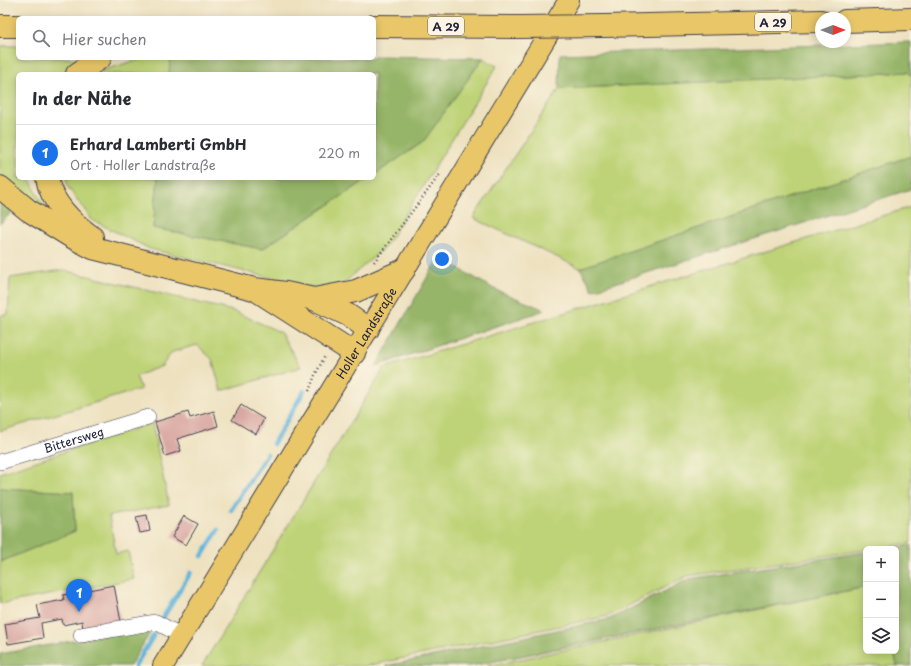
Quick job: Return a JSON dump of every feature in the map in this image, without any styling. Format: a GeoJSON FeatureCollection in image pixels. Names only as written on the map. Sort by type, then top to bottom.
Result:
{"type":"FeatureCollection","features":[{"type":"Feature","properties":{"kind":"highway"},"geometry":{"type":"LineString","coordinates":[[851,21],[911,19]]}},
{"type":"Feature","properties":{"kind":"highway","name":"A 29"},"geometry":{"type":"LineString","coordinates":[[376,26],[604,26],[815,21]]}},
{"type":"Feature","properties":{"kind":"highway"},"geometry":{"type":"LineString","coordinates":[[0,26],[16,26]]}},
{"type":"Feature","properties":{"kind":"highway"},"geometry":{"type":"LineString","coordinates":[[80,72],[96,60]]}},
{"type":"Feature","properties":{"kind":"highway"},"geometry":{"type":"LineString","coordinates":[[47,180],[56,200],[66,215],[82,230],[117,254]]}},
{"type":"Feature","properties":{"kind":"highway"},"geometry":{"type":"LineString","coordinates":[[0,187],[28,210],[70,236],[93,248],[254,290],[286,293],[314,300],[348,315],[368,329]]}},
{"type":"Feature","properties":{"kind":"highway"},"geometry":{"type":"LineString","coordinates":[[314,300],[356,291],[404,270]]}},
{"type":"Feature","properties":{"kind":"highway"},"geometry":{"type":"LineString","coordinates":[[254,290],[354,352]]}},
{"type":"Feature","properties":{"kind":"main road","name":"Holler Landstraße"},"geometry":{"type":"LineString","coordinates":[[163,666],[569,0]]}},
{"type":"Feature","properties":{"kind":"street","name":"Bittersweg"},"geometry":{"type":"LineString","coordinates":[[0,462],[148,417]]}},
{"type":"Feature","properties":{"kind":"street"},"geometry":{"type":"LineString","coordinates":[[81,635],[156,622],[182,636]]}},
{"type":"Feature","properties":{"kind":"green space"},"geometry":{"type":"Polygon","coordinates":[[[911,42],[911,76],[908,72],[559,89],[560,54],[815,45],[815,48],[851,48],[851,44],[911,42]]]}},
{"type":"Feature","properties":{"kind":"green space"},"geometry":{"type":"Polygon","coordinates":[[[0,46],[16,46],[16,60],[79,60],[64,72],[16,72],[16,180],[30,180],[48,215],[0,174],[0,46]]]}},
{"type":"Feature","properties":{"kind":"green space"},"geometry":{"type":"Polygon","coordinates":[[[376,56],[483,58],[423,142],[376,174],[376,72],[169,72],[170,60],[376,60],[376,56]]]}},
{"type":"Feature","properties":{"kind":"green space"},"geometry":{"type":"Polygon","coordinates":[[[483,58],[497,66],[386,246],[343,284],[318,289],[150,249],[92,220],[68,187],[66,180],[158,180],[153,228],[262,249],[366,180],[376,180],[376,174],[423,142],[483,58]]]}},
{"type":"Feature","properties":{"kind":"green space"},"geometry":{"type":"Polygon","coordinates":[[[137,60],[170,60],[169,72],[102,72],[104,70],[137,60]]]}},
{"type":"Feature","properties":{"kind":"green space"},"geometry":{"type":"Polygon","coordinates":[[[908,72],[911,76],[911,156],[580,268],[473,218],[559,89],[908,72]]]}},
{"type":"Feature","properties":{"kind":"green space"},"geometry":{"type":"Polygon","coordinates":[[[911,156],[911,189],[593,290],[580,268],[911,156]]]}},
{"type":"Feature","properties":{"kind":"green space"},"geometry":{"type":"Polygon","coordinates":[[[158,180],[366,180],[262,249],[153,228],[158,180]]]}},
{"type":"Feature","properties":{"kind":"green space"},"geometry":{"type":"Polygon","coordinates":[[[0,202],[12,212],[0,224],[0,202]]]}},
{"type":"Feature","properties":{"kind":"green space"},"geometry":{"type":"Polygon","coordinates":[[[911,207],[911,543],[891,546],[863,546],[863,550],[687,576],[608,616],[366,666],[202,666],[384,368],[911,207]]]}},
{"type":"Feature","properties":{"kind":"green space"},"geometry":{"type":"Polygon","coordinates":[[[439,257],[494,289],[545,310],[376,366],[439,257]]]}},
{"type":"Feature","properties":{"kind":"green space"},"geometry":{"type":"Polygon","coordinates":[[[63,270],[233,311],[280,332],[301,367],[221,391],[212,359],[197,345],[172,352],[162,366],[136,376],[141,389],[0,431],[0,316],[8,314],[10,278],[63,270]]]}},
{"type":"Feature","properties":{"kind":"green space"},"geometry":{"type":"Polygon","coordinates":[[[152,423],[169,505],[109,516],[116,554],[128,551],[134,579],[0,604],[0,562],[75,531],[73,492],[0,488],[0,473],[152,423]]]}},
{"type":"Feature","properties":{"kind":"green space"},"geometry":{"type":"Polygon","coordinates":[[[0,488],[73,492],[75,531],[0,562],[0,488]]]}},
{"type":"Feature","properties":{"kind":"green space"},"geometry":{"type":"Polygon","coordinates":[[[911,545],[911,666],[897,666],[895,654],[899,654],[899,547],[911,545]]]}},
{"type":"Feature","properties":{"kind":"green space"},"geometry":{"type":"Polygon","coordinates":[[[863,552],[863,588],[471,666],[386,666],[610,619],[689,579],[863,552]]]}},
{"type":"Feature","properties":{"kind":"green space"},"geometry":{"type":"Polygon","coordinates":[[[863,588],[863,654],[895,654],[897,666],[488,666],[863,588]]]}},
{"type":"Feature","properties":{"kind":"green space"},"geometry":{"type":"Polygon","coordinates":[[[154,626],[130,666],[0,666],[0,654],[154,626]]]}},
{"type":"Feature","properties":{"kind":"building"},"geometry":{"type":"Polygon","coordinates":[[[241,405],[264,419],[256,434],[232,420],[241,405]]]}},
{"type":"Feature","properties":{"kind":"building"},"geometry":{"type":"Polygon","coordinates":[[[214,411],[218,426],[177,439],[181,451],[165,456],[155,422],[188,412],[190,418],[214,411]]]}},
{"type":"Feature","properties":{"kind":"building"},"geometry":{"type":"Polygon","coordinates":[[[147,515],[150,531],[140,533],[136,517],[147,515]]]}},
{"type":"Feature","properties":{"kind":"building"},"geometry":{"type":"Polygon","coordinates":[[[184,516],[198,524],[186,545],[172,537],[184,516]]]}},
{"type":"Feature","properties":{"kind":"building"},"geometry":{"type":"Polygon","coordinates":[[[114,585],[121,622],[83,630],[82,621],[63,625],[62,619],[41,623],[43,638],[8,644],[5,624],[40,618],[37,605],[64,600],[63,595],[114,585]]]}},
{"type":"Feature","properties":{"kind":"waterway"},"geometry":{"type":"LineString","coordinates":[[273,444],[304,391]]}},
{"type":"Feature","properties":{"kind":"waterway"},"geometry":{"type":"LineString","coordinates":[[231,510],[267,454]]}},
{"type":"Feature","properties":{"kind":"waterway"},"geometry":{"type":"LineString","coordinates":[[202,556],[218,530]]}},
{"type":"Feature","properties":{"kind":"waterway"},"geometry":{"type":"LineString","coordinates":[[161,621],[191,572]]}},
{"type":"Feature","properties":{"kind":"waterway"},"geometry":{"type":"LineString","coordinates":[[135,666],[154,635]]}},
{"type":"Feature","properties":{"kind":"place","name":"Erhard Lamberti GmbH"},"geometry":{"type":"Point","coordinates":[79,612]}}]}
